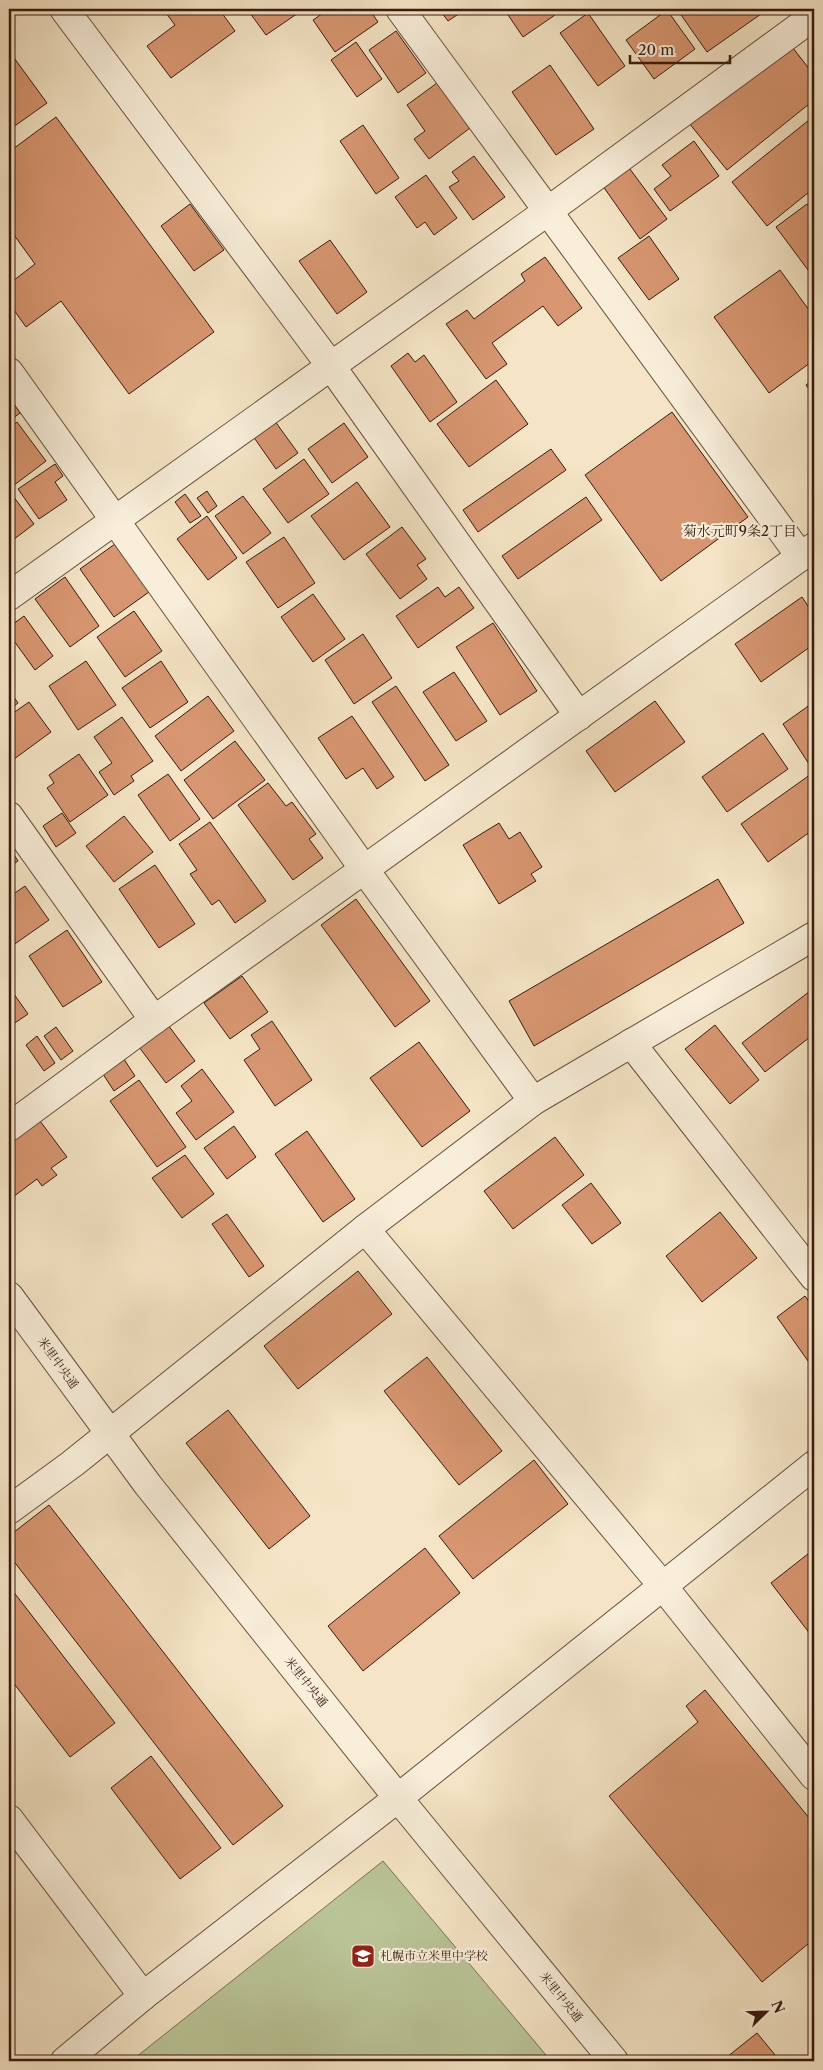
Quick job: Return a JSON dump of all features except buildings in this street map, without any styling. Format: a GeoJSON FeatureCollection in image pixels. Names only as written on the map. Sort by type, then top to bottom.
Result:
{"type":"FeatureCollection","features":[{"type":"Feature","properties":{"kind":"street"},"geometry":{"type":"LineString","coordinates":[[64,9],[331,366],[579,716]]}},
{"type":"Feature","properties":{"kind":"street"},"geometry":{"type":"LineString","coordinates":[[9,1127],[154,1020],[808,552],[548,211],[400,9]]}},
{"type":"Feature","properties":{"kind":"street"},"geometry":{"type":"LineString","coordinates":[[9,596],[548,211],[809,18]]}},
{"type":"Feature","properties":{"kind":"street"},"geometry":{"type":"LineString","coordinates":[[9,372],[364,869],[533,1101]]}},
{"type":"Feature","properties":{"kind":"street"},"geometry":{"type":"LineString","coordinates":[[9,816],[154,1020]]}},
{"type":"Feature","properties":{"kind":"street"},"geometry":{"type":"LineString","coordinates":[[9,1510],[110,1433],[365,1229],[533,1101],[814,936]]}},
{"type":"Feature","properties":{"kind":"street"},"geometry":{"type":"LineString","coordinates":[[631,1043],[814,1278]]}},
{"type":"Feature","properties":{"kind":"street"},"geometry":{"type":"LineString","coordinates":[[365,1229],[662,1585],[814,1776]]}},
{"type":"Feature","properties":{"kind":"street","name":"米里中央通"},"geometry":{"type":"LineString","coordinates":[[9,1296],[154,1493],[398,1798],[614,2061]]}},
{"type":"Feature","properties":{"kind":"street"},"geometry":{"type":"LineString","coordinates":[[65,2061],[143,1996],[398,1798],[814,1465]]}},
{"type":"Feature","properties":{"kind":"street"},"geometry":{"type":"LineString","coordinates":[[9,1819],[143,1996]]}},
{"type":"Feature","properties":{"kind":"green space","name":"札幌市立米里中学校"},"geometry":{"type":"Polygon","coordinates":[[[383,1861],[551,2061],[131,2061],[383,1861]]]}},
{"type":"Feature","properties":{"kind":"place","name":"札幌市立米里中学校"},"geometry":{"type":"Point","coordinates":[363,1956]}},
{"type":"Feature","properties":{"kind":"district","name":"菊水元町9条2丁目"},"geometry":{"type":"Point","coordinates":[740,531]}}]}
